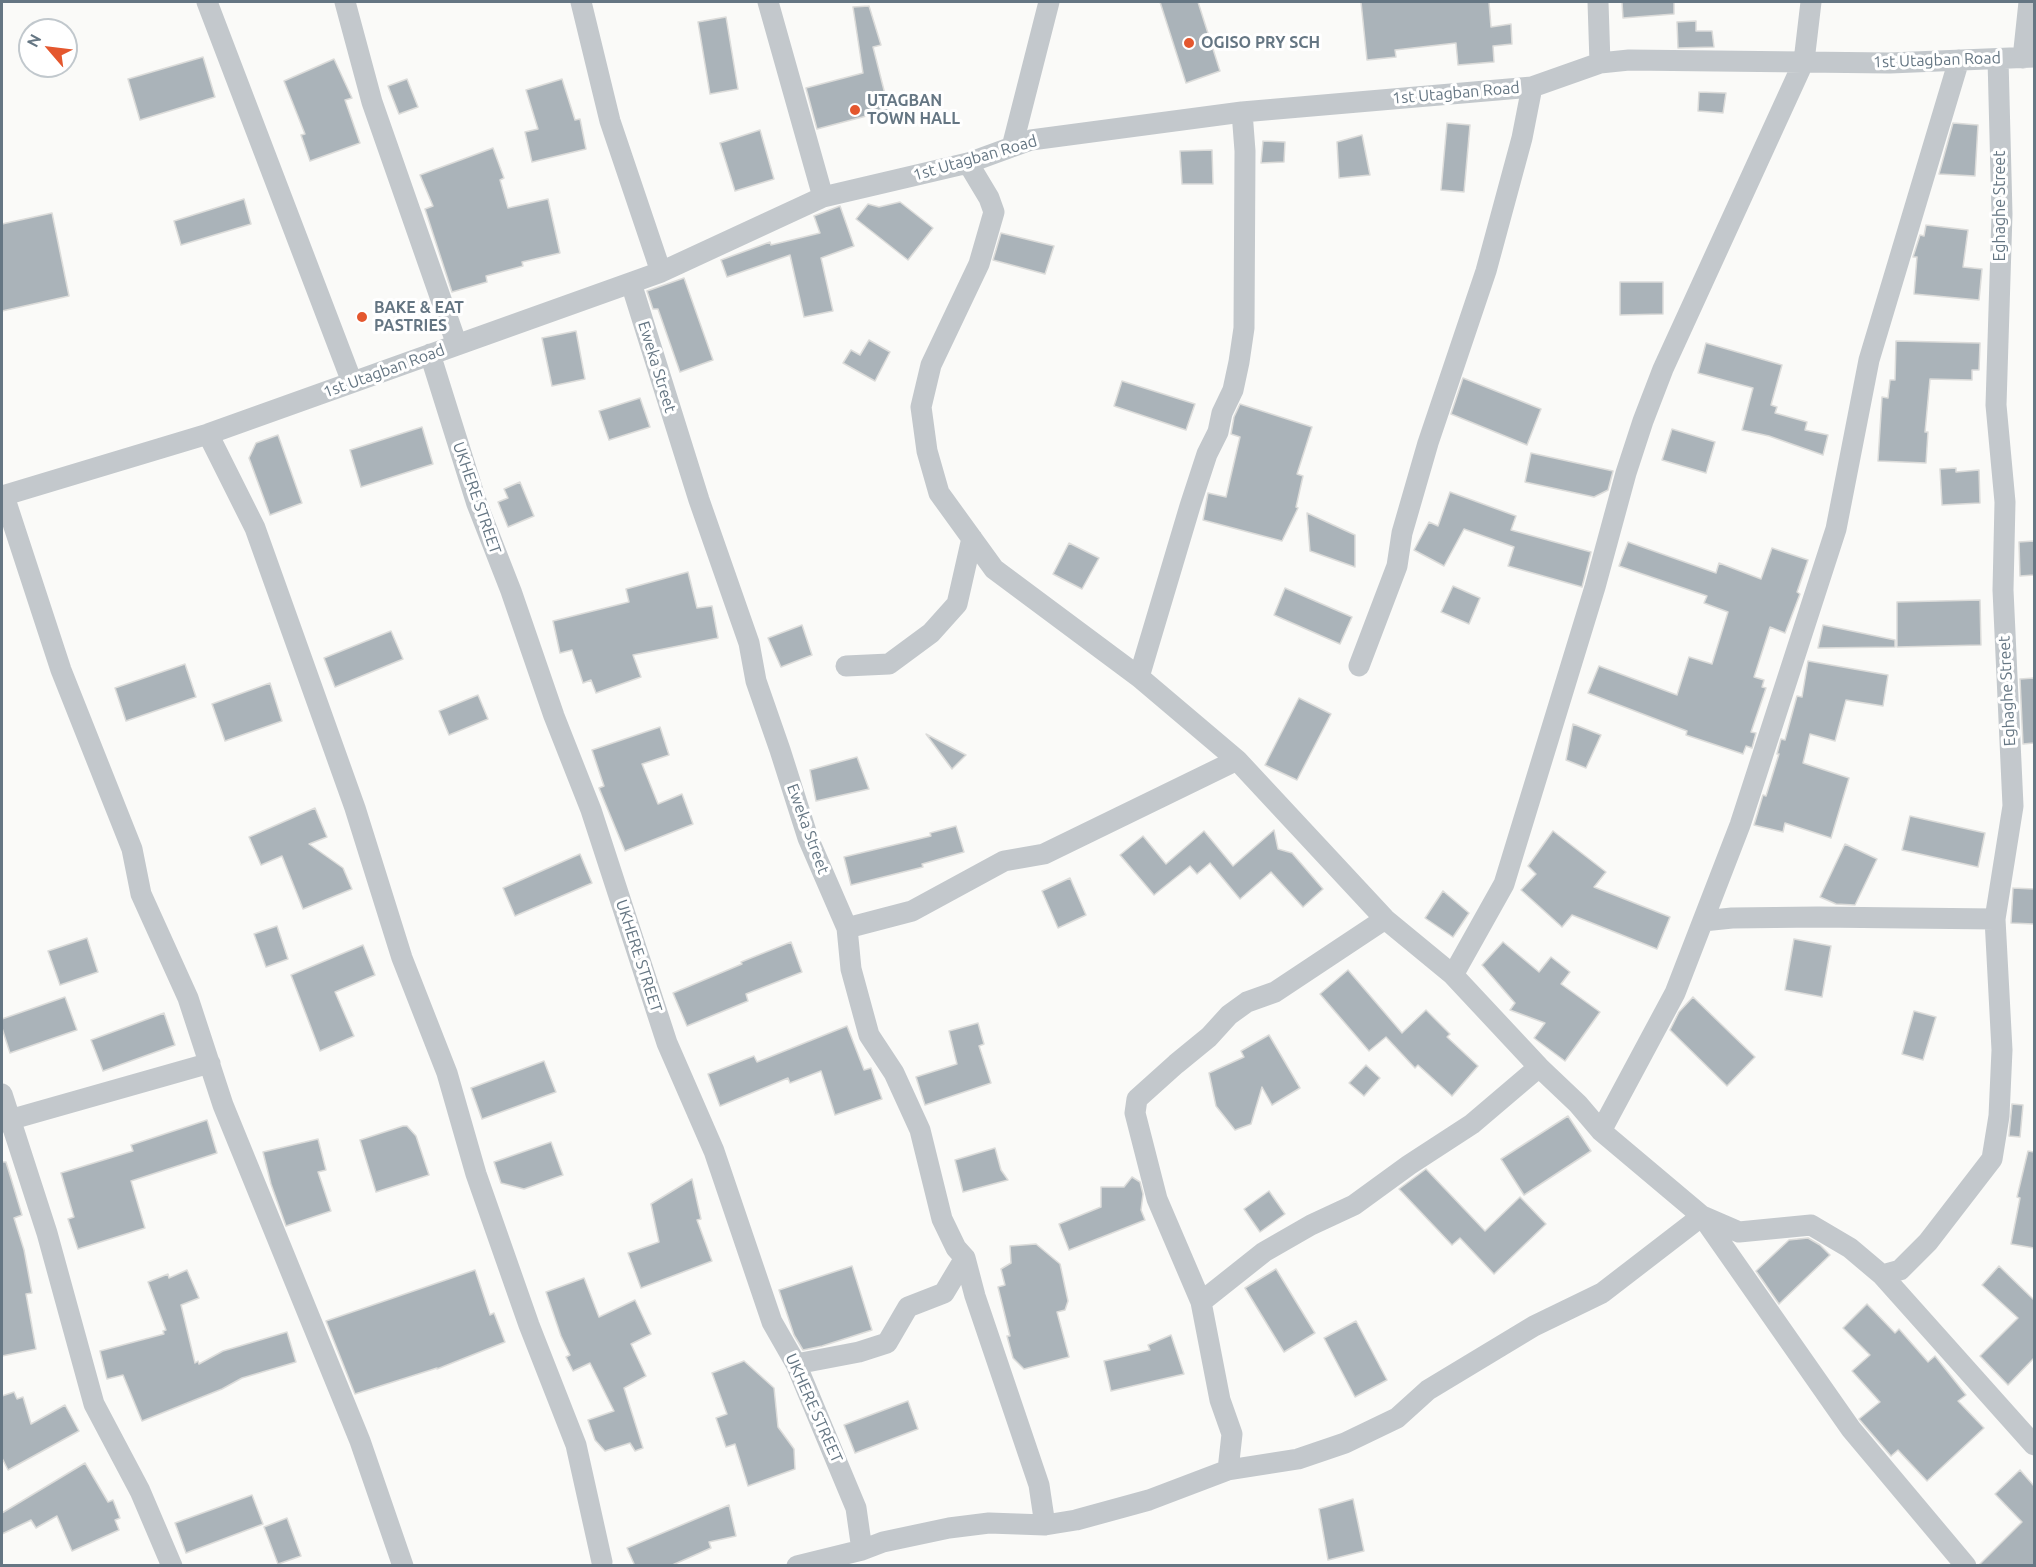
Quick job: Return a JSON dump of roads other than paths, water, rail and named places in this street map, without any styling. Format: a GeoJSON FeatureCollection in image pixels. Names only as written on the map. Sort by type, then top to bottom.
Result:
{"type":"FeatureCollection","features":[{"type":"Feature","properties":{"kind":"street"},"geometry":{"type":"LineString","coordinates":[[207,2],[352,382]]}},
{"type":"Feature","properties":{"kind":"street"},"geometry":{"type":"LineString","coordinates":[[345,2],[372,102],[457,345]]}},
{"type":"Feature","properties":{"kind":"street"},"geometry":{"type":"LineString","coordinates":[[581,2],[610,121],[661,272]]}},
{"type":"Feature","properties":{"kind":"street"},"geometry":{"type":"LineString","coordinates":[[768,2],[823,197]]}},
{"type":"Feature","properties":{"kind":"street"},"geometry":{"type":"LineString","coordinates":[[1012,147],[1049,2]]}},
{"type":"Feature","properties":{"kind":"street"},"geometry":{"type":"LineString","coordinates":[[1598,2],[1600,63]]}},
{"type":"Feature","properties":{"kind":"street"},"geometry":{"type":"LineString","coordinates":[[1453,975],[1504,884],[1595,587],[1626,473],[1659,379],[1804,62],[1811,2]]}},
{"type":"Feature","properties":{"kind":"street"},"geometry":{"type":"LineString","coordinates":[[2029,2],[2029,58]]}},
{"type":"Feature","properties":{"kind":"street","name":"1st Utagban Road"},"geometry":{"type":"LineString","coordinates":[[3,496],[208,434],[631,283],[661,272],[823,197],[968,163],[1031,140],[1242,112],[1532,87],[1600,63],[1629,60],[1890,63],[2029,58]]}},
{"type":"Feature","properties":{"kind":"street","name":"Eghaghe Street"},"geometry":{"type":"LineString","coordinates":[[1882,1275],[1900,1270],[1929,1242],[1992,1159],[1999,1116],[2002,1050],[1995,919],[2013,806],[2003,590],[2005,502],[1996,405],[2001,214],[1998,59]]}},
{"type":"Feature","properties":{"kind":"street"},"geometry":{"type":"LineString","coordinates":[[1601,1131],[1675,993],[1740,825],[1836,530],[1869,360],[1959,60]]}},
{"type":"Feature","properties":{"kind":"street"},"geometry":{"type":"LineString","coordinates":[[1359,666],[1398,566],[1402,533],[1428,443],[1486,271],[1522,138],[1532,87]]}},
{"type":"Feature","properties":{"kind":"street"},"geometry":{"type":"LineString","coordinates":[[1139,677],[1190,506],[1207,454],[1218,432],[1222,413],[1233,390],[1239,362],[1244,317],[1245,151],[1242,112]]}},
{"type":"Feature","properties":{"kind":"street"},"geometry":{"type":"LineString","coordinates":[[968,163],[989,198],[994,212],[979,264],[931,365],[921,407],[927,451],[939,493],[994,569],[1139,677],[1237,760],[1385,919],[1453,975],[1578,1104],[1601,1131],[1702,1216],[1851,1429],[1966,1566]]}},
{"type":"Feature","properties":{"kind":"street","name":"Eweka Street"},"geometry":{"type":"LineString","coordinates":[[631,283],[699,500],[732,592],[748,644],[756,681],[808,838],[847,927],[851,969],[869,1035],[894,1072],[921,1130],[942,1219],[956,1248],[965,1258],[975,1296],[1000,1365],[1038,1485],[1045,1525]]}},
{"type":"Feature","properties":{"kind":"street","name":"UKHERE STREET"},"geometry":{"type":"LineString","coordinates":[[430,354],[477,504],[511,591],[554,716],[591,810],[667,1043],[714,1151],[772,1322],[796,1364],[856,1508],[862,1550]]}},
{"type":"Feature","properties":{"kind":"street"},"geometry":{"type":"LineString","coordinates":[[208,434],[255,528],[355,808],[402,958],[447,1073],[476,1174],[529,1325],[576,1445],[602,1562]]}},
{"type":"Feature","properties":{"kind":"street"},"geometry":{"type":"LineString","coordinates":[[3,496],[61,670],[132,849],[141,894],[188,998],[223,1105],[360,1441],[403,1566]]}},
{"type":"Feature","properties":{"kind":"street"},"geometry":{"type":"LineString","coordinates":[[846,666],[889,664],[930,633],[957,604],[972,538]]}},
{"type":"Feature","properties":{"kind":"street"},"geometry":{"type":"LineString","coordinates":[[847,927],[912,911],[1004,861],[1044,854],[1237,760]]}},
{"type":"Feature","properties":{"kind":"street"},"geometry":{"type":"LineString","coordinates":[[1703,921],[1732,918],[1818,917],[1995,919]]}},
{"type":"Feature","properties":{"kind":"street"},"geometry":{"type":"LineString","coordinates":[[1228,1470],[1232,1434],[1220,1400],[1201,1302],[1157,1199],[1135,1113],[1137,1099],[1209,1038],[1229,1015],[1247,1002],[1275,992],[1385,919]]}},
{"type":"Feature","properties":{"kind":"street"},"geometry":{"type":"LineString","coordinates":[[6,1120],[210,1063]]}},
{"type":"Feature","properties":{"kind":"street"},"geometry":{"type":"LineString","coordinates":[[1201,1302],[1264,1252],[1311,1225],[1354,1205],[1409,1165],[1472,1124],[1539,1066]]}},
{"type":"Feature","properties":{"kind":"street"},"geometry":{"type":"LineString","coordinates":[[2,1094],[6,1120],[47,1233],[94,1404],[140,1491],[172,1566]]}},
{"type":"Feature","properties":{"kind":"street"},"geometry":{"type":"LineString","coordinates":[[1702,1216],[1739,1232],[1811,1225],[1850,1248],[1882,1275],[2034,1445]]}},
{"type":"Feature","properties":{"kind":"street"},"geometry":{"type":"LineString","coordinates":[[797,1566],[862,1550],[883,1542],[979,1524],[1045,1525],[1076,1520],[1149,1500],[1228,1470],[1298,1459],[1345,1443],[1397,1418],[1428,1390],[1534,1326],[1602,1293],[1702,1216]]}},
{"type":"Feature","properties":{"kind":"street"},"geometry":{"type":"LineString","coordinates":[[796,1364],[859,1352],[886,1343],[908,1307],[944,1293],[965,1258]]}},
{"type":"Feature","properties":{"kind":"place","name":"OGISO PRY SCH"},"geometry":{"type":"Point","coordinates":[1189,43]}},
{"type":"Feature","properties":{"kind":"place","name":"UTAGBAN TOWN HALL"},"geometry":{"type":"Point","coordinates":[855,110]}},
{"type":"Feature","properties":{"kind":"place","name":"BAKE & EAT PASTRIES"},"geometry":{"type":"Point","coordinates":[362,317]}}]}
